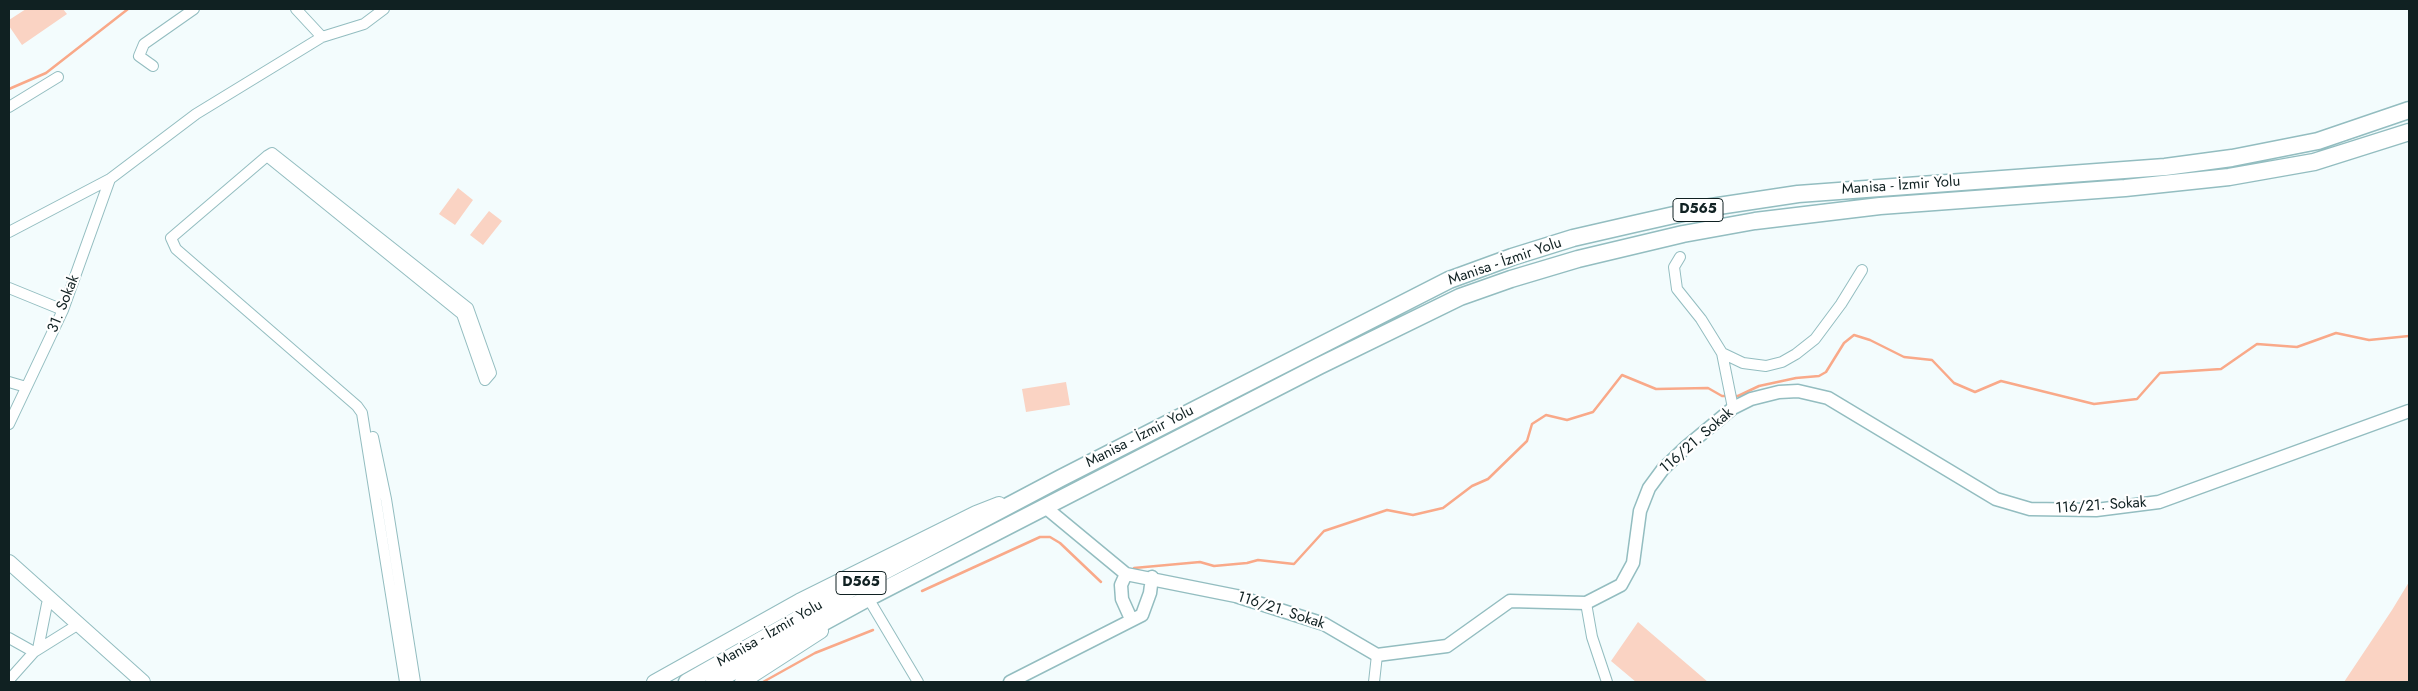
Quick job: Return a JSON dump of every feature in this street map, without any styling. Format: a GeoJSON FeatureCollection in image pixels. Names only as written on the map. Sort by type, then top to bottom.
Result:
{"type":"FeatureCollection","features":[{"type":"Feature","properties":{"kind":"highway","name":"Manisa - İzmir Yolu"},"geometry":{"type":"LineString","coordinates":[[686,682],[849,590],[1038,490],[1449,280],[1573,238],[1705,208],[1798,194],[2165,167],[2232,158],[2318,141],[2409,110]]}},
{"type":"Feature","properties":{"kind":"highway","name":"Manisa - İzmir Yolu"},"geometry":{"type":"LineString","coordinates":[[714,682],[864,600],[1319,366],[1460,297],[1510,279],[1578,259],[1683,234],[1805,214],[1888,205],[2125,188],[2229,177],[2314,162],[2409,132]]}},
{"type":"Feature","properties":{"kind":"main road"},"geometry":{"type":"LineString","coordinates":[[654,682],[798,601],[976,513],[1038,490]]}},
{"type":"Feature","properties":{"kind":"main road"},"geometry":{"type":"LineString","coordinates":[[9,562],[143,682]]}},
{"type":"Feature","properties":{"kind":"main road"},"geometry":{"type":"LineString","coordinates":[[9,573],[74,627],[132,682]]}},
{"type":"Feature","properties":{"kind":"main road"},"geometry":{"type":"LineString","coordinates":[[742,682],[805,642],[864,600]]}},
{"type":"Feature","properties":{"kind":"street"},"geometry":{"type":"LineString","coordinates":[[153,66],[139,56],[144,44],[194,9]]}},
{"type":"Feature","properties":{"kind":"street"},"geometry":{"type":"LineString","coordinates":[[296,9],[322,37]]}},
{"type":"Feature","properties":{"kind":"street"},"geometry":{"type":"LineString","coordinates":[[9,232],[110,179],[196,114],[322,37],[364,24],[384,9]]}},
{"type":"Feature","properties":{"kind":"street"},"geometry":{"type":"LineString","coordinates":[[9,107],[58,77]]}},
{"type":"Feature","properties":{"kind":"street"},"geometry":{"type":"LineString","coordinates":[[270,158],[462,314],[485,380],[491,373],[468,308],[272,153],[270,158],[180,238],[180,245],[360,404],[369,415],[386,499],[415,682]]}},
{"type":"Feature","properties":{"kind":"street"},"geometry":{"type":"LineString","coordinates":[[270,158],[171,238],[176,249],[357,406],[362,413],[405,682]]}},
{"type":"Feature","properties":{"kind":"street","name":"31. Sokak"},"geometry":{"type":"LineString","coordinates":[[10,420],[63,310],[110,179]]}},
{"type":"Feature","properties":{"kind":"street"},"geometry":{"type":"LineString","coordinates":[[1680,258],[1674,267],[1677,289],[1701,319],[1722,352],[1733,408]]}},
{"type":"Feature","properties":{"kind":"street"},"geometry":{"type":"LineString","coordinates":[[1722,352],[1743,363],[1766,366],[1782,362],[1796,354],[1815,339],[1841,304],[1862,270]]}},
{"type":"Feature","properties":{"kind":"street"},"geometry":{"type":"LineString","coordinates":[[9,288],[63,310]]}},
{"type":"Feature","properties":{"kind":"street"},"geometry":{"type":"LineString","coordinates":[[9,382],[26,387]]}},
{"type":"Feature","properties":{"kind":"street","name":"116/21. Sokak"},"geometry":{"type":"LineString","coordinates":[[1126,574],[1152,577],[1236,596],[1324,624],[1377,655],[1448,646],[1510,601],[1586,603],[1621,585],[1633,563],[1640,511],[1648,488],[1658,475],[1686,447],[1733,408],[1751,399],[1779,392],[1812,393],[1828,398],[1996,499],[2030,509],[2069,510],[2126,507],[2159,502],[2409,411]]}},
{"type":"Feature","properties":{"kind":"street"},"geometry":{"type":"LineString","coordinates":[[1044,507],[1126,574],[1121,585],[1122,598],[1131,619]]}},
{"type":"Feature","properties":{"kind":"street"},"geometry":{"type":"LineString","coordinates":[[1010,682],[1142,615],[1150,593],[1152,577]]}},
{"type":"Feature","properties":{"kind":"street"},"geometry":{"type":"LineString","coordinates":[[864,600],[918,682]]}},
{"type":"Feature","properties":{"kind":"street"},"geometry":{"type":"LineString","coordinates":[[1586,603],[1592,637],[1606,682]]}},
{"type":"Feature","properties":{"kind":"street"},"geometry":{"type":"LineString","coordinates":[[36,651],[47,604]]}},
{"type":"Feature","properties":{"kind":"street"},"geometry":{"type":"LineString","coordinates":[[9,680],[36,651],[74,627]]}},
{"type":"Feature","properties":{"kind":"street"},"geometry":{"type":"LineString","coordinates":[[9,638],[36,651]]}},
{"type":"Feature","properties":{"kind":"street"},"geometry":{"type":"LineString","coordinates":[[1374,682],[1377,655]]}},
{"type":"Feature","properties":{"kind":"shaded area"},"geometry":{"type":"Polygon","coordinates":[[[26,9],[63,9],[67,14],[22,45],[9,26],[9,20],[26,9]]]}},
{"type":"Feature","properties":{"kind":"shaded area"},"geometry":{"type":"Polygon","coordinates":[[[458,188],[473,200],[455,225],[439,214],[458,188]]]}},
{"type":"Feature","properties":{"kind":"shaded area"},"geometry":{"type":"Polygon","coordinates":[[[489,211],[502,221],[483,245],[470,235],[489,211]]]}},
{"type":"Feature","properties":{"kind":"shaded area"},"geometry":{"type":"Polygon","coordinates":[[[1066,382],[1070,405],[1026,412],[1022,389],[1066,382]]]}},
{"type":"Feature","properties":{"kind":"shaded area"},"geometry":{"type":"Polygon","coordinates":[[[2409,582],[2409,682],[2344,682],[2392,610],[2409,582]]]}},
{"type":"Feature","properties":{"kind":"shaded area"},"geometry":{"type":"Polygon","coordinates":[[[1638,622],[1708,682],[1636,682],[1611,661],[1638,622]]]}},
{"type":"Feature","properties":{"kind":"waterway"},"geometry":{"type":"LineString","coordinates":[[9,89],[46,73],[128,9]]}},
{"type":"Feature","properties":{"kind":"waterway"},"geometry":{"type":"LineString","coordinates":[[1733,396],[1738,396],[1759,386],[1796,378],[1819,376],[1826,372],[1844,343],[1854,335],[1870,340],[1904,357],[1932,360],[1954,383],[1975,392],[2001,381],[2094,404],[2137,399],[2160,373],[2221,369],[2257,344],[2297,347],[2336,333],[2369,340],[2409,336]]}},
{"type":"Feature","properties":{"kind":"waterway"},"geometry":{"type":"LineString","coordinates":[[1134,568],[1200,562],[1214,566],[1258,560],[1294,564],[1324,531],[1387,510],[1413,515],[1443,508],[1472,486],[1488,479],[1527,441],[1532,424],[1546,415],[1567,420],[1593,412],[1622,375],[1656,389],[1708,388],[1722,396],[1727,396]]}},
{"type":"Feature","properties":{"kind":"waterway"},"geometry":{"type":"LineString","coordinates":[[922,591],[1040,537],[1050,537],[1060,543],[1101,582]]}},
{"type":"Feature","properties":{"kind":"waterway"},"geometry":{"type":"LineString","coordinates":[[763,682],[815,653],[873,630]]}}]}
